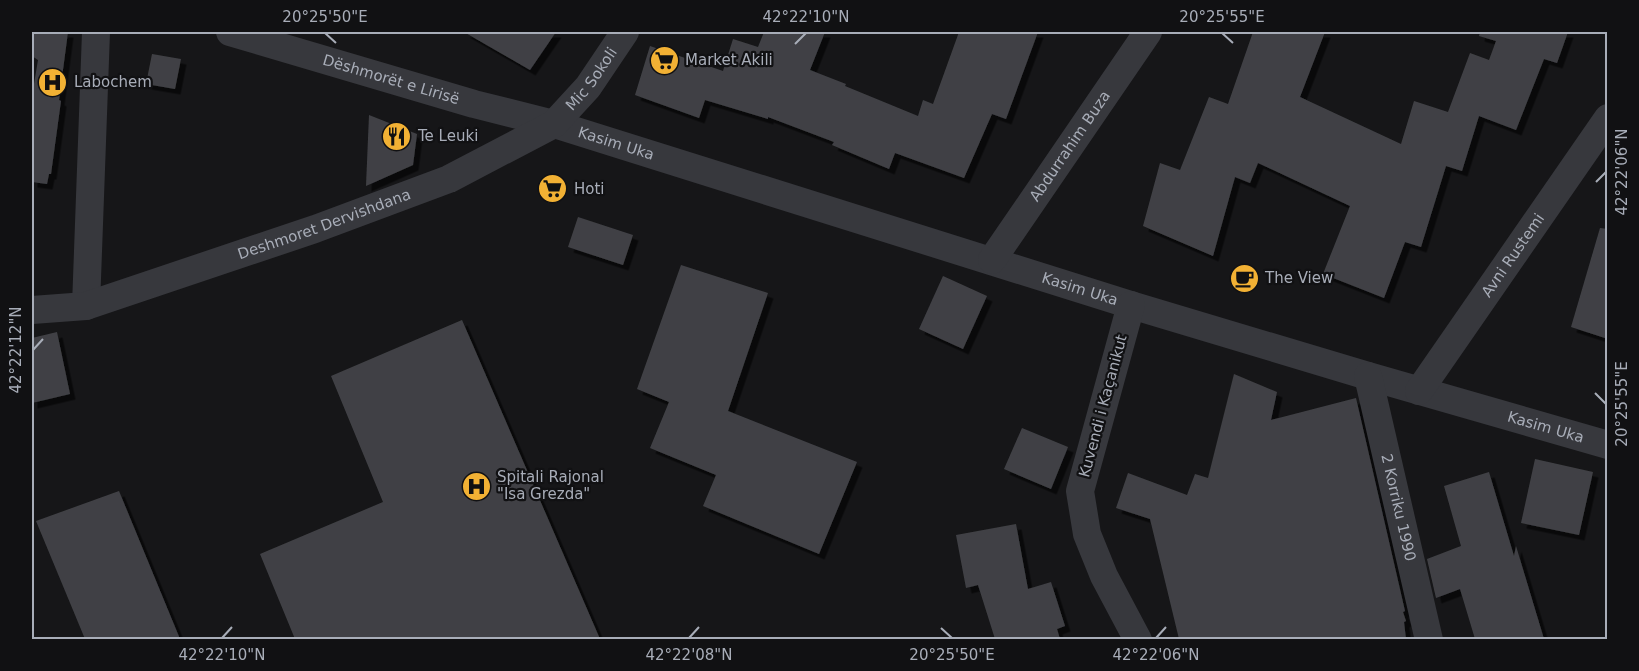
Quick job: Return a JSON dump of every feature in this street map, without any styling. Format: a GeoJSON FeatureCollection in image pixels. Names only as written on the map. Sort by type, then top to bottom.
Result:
{"type":"FeatureCollection","features":[{"type":"Feature","properties":{"kind":"street"},"geometry":{"type":"LineString","coordinates":[[86,306],[96,32]]}},
{"type":"Feature","properties":{"kind":"street","name":"Dëshmorët e Lirisë"},"geometry":{"type":"LineString","coordinates":[[230,32],[474,104],[554,124]]}},
{"type":"Feature","properties":{"kind":"street","name":"Mic Sokoli"},"geometry":{"type":"LineString","coordinates":[[554,124],[588,87],[625,32]]}},
{"type":"Feature","properties":{"kind":"street","name":"Abdurrahim Buza"},"geometry":{"type":"LineString","coordinates":[[992,260],[1148,32]]}},
{"type":"Feature","properties":{"kind":"street","name":"Avni Rustemi"},"geometry":{"type":"LineString","coordinates":[[1419,391],[1608,118]]}},
{"type":"Feature","properties":{"kind":"street","name":"Deshmoret Dervishdana"},"geometry":{"type":"LineString","coordinates":[[32,310],[86,306],[315,229],[449,179],[554,124]]}},
{"type":"Feature","properties":{"kind":"street","name":"Kasim Uka"},"geometry":{"type":"LineString","coordinates":[[554,124],[1131,305],[1608,445]]}},
{"type":"Feature","properties":{"kind":"street","name":"Kuvendi i Kaçanikut"},"geometry":{"type":"LineString","coordinates":[[1131,305],[1080,491],[1087,534],[1104,576],[1138,639]]}},
{"type":"Feature","properties":{"kind":"street","name":"2 Korriku 1990"},"geometry":{"type":"LineString","coordinates":[[1368,376],[1429,639]]}},
{"type":"Feature","properties":{"kind":"building"},"geometry":{"type":"Polygon","coordinates":[[[32,32],[68,32],[51,174],[49,174],[47,184],[32,182],[32,96],[38,60],[32,56],[32,32]]]}},
{"type":"Feature","properties":{"kind":"building"},"geometry":{"type":"Polygon","coordinates":[[[464,32],[556,32],[530,70],[464,32]]]}},
{"type":"Feature","properties":{"kind":"building"},"geometry":{"type":"Polygon","coordinates":[[[764,32],[825,32],[810,70],[918,116],[923,100],[933,104],[959,32],[1038,32],[1006,119],[992,114],[964,178],[895,153],[889,169],[832,145],[834,142],[768,117],[768,119],[705,100],[699,118],[635,95],[650,46],[723,71],[733,39],[758,47],[764,32]]]}},
{"type":"Feature","properties":{"kind":"building"},"geometry":{"type":"Polygon","coordinates":[[[1253,32],[1325,32],[1300,97],[1401,144],[1414,101],[1448,112],[1470,53],[1489,60],[1496,41],[1479,36],[1480,32],[1568,32],[1557,63],[1544,59],[1516,130],[1479,116],[1462,171],[1446,166],[1421,247],[1405,242],[1384,298],[1323,274],[1350,206],[1258,163],[1250,183],[1235,177],[1213,256],[1143,226],[1160,163],[1180,170],[1209,97],[1228,104],[1253,32]]]}},
{"type":"Feature","properties":{"kind":"building"},"geometry":{"type":"Polygon","coordinates":[[[152,54],[181,59],[175,89],[146,84],[152,54]]]}},
{"type":"Feature","properties":{"kind":"building"},"geometry":{"type":"Polygon","coordinates":[[[369,115],[417,134],[413,165],[366,186],[369,115]]]}},
{"type":"Feature","properties":{"kind":"building"},"geometry":{"type":"Polygon","coordinates":[[[578,217],[633,235],[623,265],[568,247],[578,217]]]}},
{"type":"Feature","properties":{"kind":"building"},"geometry":{"type":"Polygon","coordinates":[[[1600,228],[1608,229],[1608,339],[1571,327],[1600,228]]]}},
{"type":"Feature","properties":{"kind":"building"},"geometry":{"type":"Polygon","coordinates":[[[681,265],[768,293],[728,411],[857,462],[819,554],[703,506],[716,475],[650,448],[669,402],[637,389],[681,265]]]}},
{"type":"Feature","properties":{"kind":"building"},"geometry":{"type":"Polygon","coordinates":[[[943,276],[987,296],[963,349],[919,329],[943,276]]]}},
{"type":"Feature","properties":{"kind":"building"},"geometry":{"type":"Polygon","coordinates":[[[462,320],[600,639],[295,639],[260,554],[383,502],[331,376],[462,320]]]}},
{"type":"Feature","properties":{"kind":"building"},"geometry":{"type":"Polygon","coordinates":[[[57,332],[70,394],[32,403],[32,338],[57,332]]]}},
{"type":"Feature","properties":{"kind":"building"},"geometry":{"type":"Polygon","coordinates":[[[1234,374],[1277,392],[1271,420],[1356,398],[1405,611],[1403,612],[1406,621],[1404,622],[1406,639],[1179,639],[1150,519],[1116,508],[1128,473],[1187,495],[1195,474],[1208,478],[1234,374]]]}},
{"type":"Feature","properties":{"kind":"building"},"geometry":{"type":"Polygon","coordinates":[[[1022,428],[1068,447],[1051,489],[1004,469],[1022,428]]]}},
{"type":"Feature","properties":{"kind":"building"},"geometry":{"type":"Polygon","coordinates":[[[1535,459],[1593,472],[1579,535],[1521,523],[1535,459]]]}},
{"type":"Feature","properties":{"kind":"building"},"geometry":{"type":"Polygon","coordinates":[[[1489,472],[1514,556],[1516,546],[1544,639],[1475,639],[1460,589],[1436,598],[1427,559],[1461,546],[1444,486],[1489,472]]]}},
{"type":"Feature","properties":{"kind":"building"},"geometry":{"type":"Polygon","coordinates":[[[119,491],[180,639],[85,639],[36,521],[119,491]]]}},
{"type":"Feature","properties":{"kind":"building"},"geometry":{"type":"Polygon","coordinates":[[[1016,524],[1028,589],[1051,582],[1065,626],[1057,629],[1060,639],[995,639],[978,585],[966,588],[956,535],[1016,524]]]}},
{"type":"Feature","properties":{"kind":"place","name":"Market Akili"},"geometry":{"type":"Point","coordinates":[664,60]}},
{"type":"Feature","properties":{"kind":"place","name":"Labochem"},"geometry":{"type":"Point","coordinates":[53,82]}},
{"type":"Feature","properties":{"kind":"place","name":"Te Leuki"},"geometry":{"type":"Point","coordinates":[397,136]}},
{"type":"Feature","properties":{"kind":"place","name":"Hoti"},"geometry":{"type":"Point","coordinates":[553,189]}},
{"type":"Feature","properties":{"kind":"place","name":"The View"},"geometry":{"type":"Point","coordinates":[1244,278]}},
{"type":"Feature","properties":{"kind":"place","name":"Spitali Rajonal \"Isa Grezda\""},"geometry":{"type":"Point","coordinates":[476,486]}}]}
